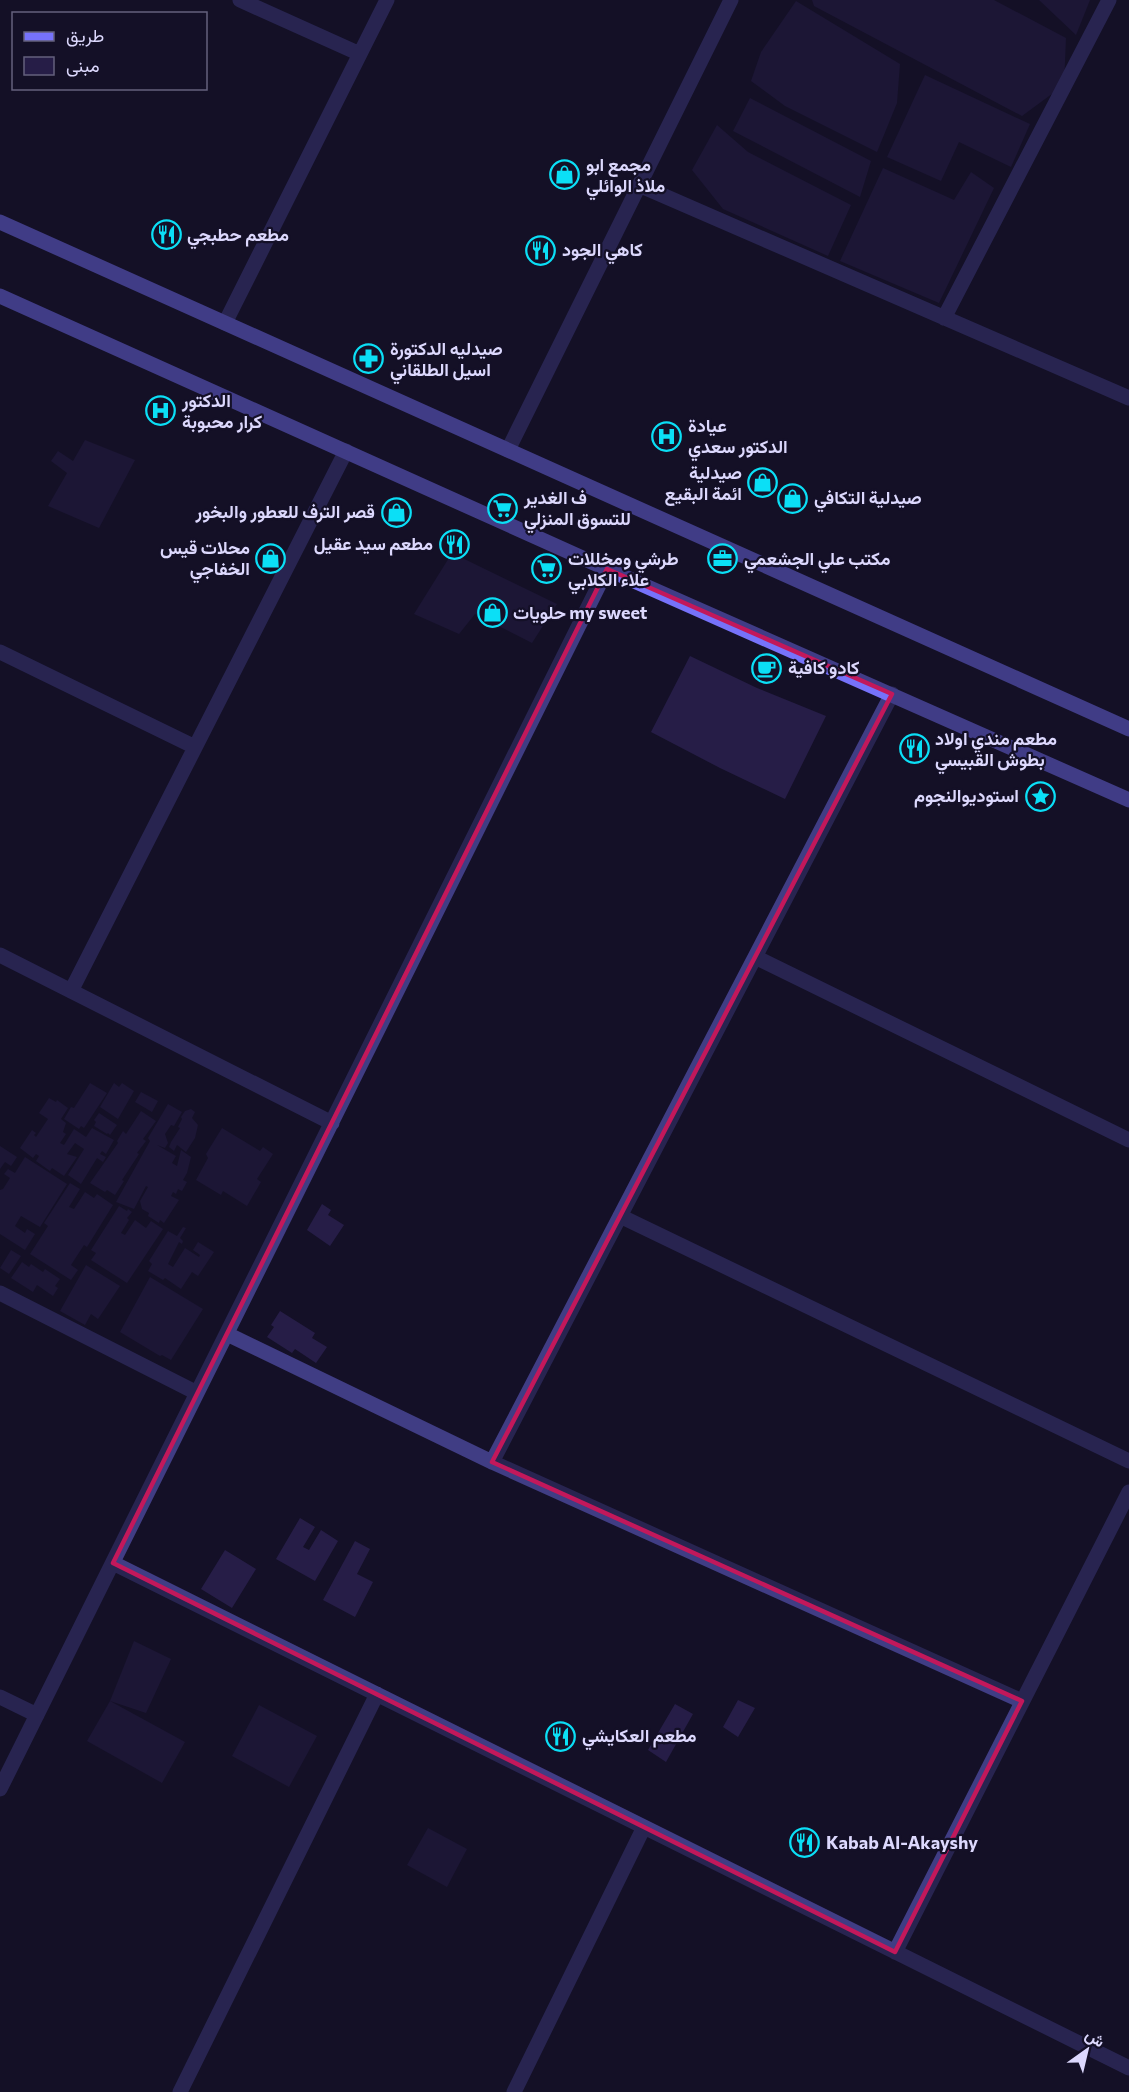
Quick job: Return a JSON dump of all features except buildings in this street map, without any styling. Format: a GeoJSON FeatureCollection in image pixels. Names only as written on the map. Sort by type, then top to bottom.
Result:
{"type":"FeatureCollection","features":[{"type":"Feature","properties":{"kind":"street"},"geometry":{"type":"LineString","coordinates":[[240,0],[360,54]]}},
{"type":"Feature","properties":{"kind":"street"},"geometry":{"type":"LineString","coordinates":[[225,323],[387,0]]}},
{"type":"Feature","properties":{"kind":"street"},"geometry":{"type":"LineString","coordinates":[[508,450],[731,0]]}},
{"type":"Feature","properties":{"kind":"street"},"geometry":{"type":"LineString","coordinates":[[944,318],[1108,0]]}},
{"type":"Feature","properties":{"kind":"street"},"geometry":{"type":"LineString","coordinates":[[639,185],[1129,398]]}},
{"type":"Feature","properties":{"kind":"street"},"geometry":{"type":"LineString","coordinates":[[0,222],[1129,729]]}},
{"type":"Feature","properties":{"kind":"street"},"geometry":{"type":"LineString","coordinates":[[0,296],[607,569],[1129,800]]}},
{"type":"Feature","properties":{"kind":"street"},"geometry":{"type":"LineString","coordinates":[[71,991],[346,451]]}},
{"type":"Feature","properties":{"kind":"street"},"geometry":{"type":"LineString","coordinates":[[0,1789],[607,569]]}},
{"type":"Feature","properties":{"kind":"street"},"geometry":{"type":"LineString","coordinates":[[0,652],[195,747]]}},
{"type":"Feature","properties":{"kind":"street"},"geometry":{"type":"LineString","coordinates":[[492,1462],[892,694]]}},
{"type":"Feature","properties":{"kind":"street"},"geometry":{"type":"LineString","coordinates":[[0,955],[332,1123]]}},
{"type":"Feature","properties":{"kind":"street"},"geometry":{"type":"LineString","coordinates":[[755,957],[1129,1140]]}},
{"type":"Feature","properties":{"kind":"street"},"geometry":{"type":"LineString","coordinates":[[620,1216],[1129,1461]]}},
{"type":"Feature","properties":{"kind":"street"},"geometry":{"type":"LineString","coordinates":[[0,1293],[197,1393]]}},
{"type":"Feature","properties":{"kind":"street"},"geometry":{"type":"LineString","coordinates":[[226,1334],[492,1462],[1022,1701]]}},
{"type":"Feature","properties":{"kind":"street"},"geometry":{"type":"LineString","coordinates":[[895,1952],[1129,1492]]}},
{"type":"Feature","properties":{"kind":"street"},"geometry":{"type":"LineString","coordinates":[[113,1563],[1129,2068]]}},
{"type":"Feature","properties":{"kind":"street"},"geometry":{"type":"LineString","coordinates":[[180,2092],[377,1694]]}},
{"type":"Feature","properties":{"kind":"street"},"geometry":{"type":"LineString","coordinates":[[0,1697],[37,1715]]}},
{"type":"Feature","properties":{"kind":"street"},"geometry":{"type":"LineString","coordinates":[[514,2092],[644,1827]]}},
{"type":"Feature","properties":{"kind":"highlighted area"},"geometry":{"type":"Polygon","coordinates":[[[607,569],[892,694],[492,1462],[1022,1701],[895,1952],[113,1563],[607,569]]]}},
{"type":"Feature","properties":{"kind":"place","name":"مجمع ابو ملاذ الوائلي"},"geometry":{"type":"Point","coordinates":[565,175]}},
{"type":"Feature","properties":{"kind":"place","name":"مطعم حطبجي"},"geometry":{"type":"Point","coordinates":[166,235]}},
{"type":"Feature","properties":{"kind":"place","name":"كاهي الجود"},"geometry":{"type":"Point","coordinates":[541,250]}},
{"type":"Feature","properties":{"kind":"place","name":"صيدليه الدكتورة اسيل الطلقاني"},"geometry":{"type":"Point","coordinates":[369,359]}},
{"type":"Feature","properties":{"kind":"place","name":"الدكتور كرار محبوبة"},"geometry":{"type":"Point","coordinates":[161,411]}},
{"type":"Feature","properties":{"kind":"place","name":"عيادة الدكتور سعدي"},"geometry":{"type":"Point","coordinates":[667,436]}},
{"type":"Feature","properties":{"kind":"place","name":"صيدلية ائمة البقيع"},"geometry":{"type":"Point","coordinates":[763,483]}},
{"type":"Feature","properties":{"kind":"place","name":"صيدلية التكافي"},"geometry":{"type":"Point","coordinates":[793,498]}},
{"type":"Feature","properties":{"kind":"place","name":"ف الغدير للتسوق المنزلي"},"geometry":{"type":"Point","coordinates":[503,508]}},
{"type":"Feature","properties":{"kind":"place","name":"قصر الترف للعطور والبخور"},"geometry":{"type":"Point","coordinates":[396,512]}},
{"type":"Feature","properties":{"kind":"place","name":"مطعم سيد عقيل"},"geometry":{"type":"Point","coordinates":[454,544]}},
{"type":"Feature","properties":{"kind":"place","name":"محلات قيس الخفاجي"},"geometry":{"type":"Point","coordinates":[271,558]}},
{"type":"Feature","properties":{"kind":"place","name":"مكتب علي الجشعمي"},"geometry":{"type":"Point","coordinates":[723,559]}},
{"type":"Feature","properties":{"kind":"place","name":"طرشي ومخللات علاء الكلابي"},"geometry":{"type":"Point","coordinates":[547,569]}},
{"type":"Feature","properties":{"kind":"place","name":"حلويات my sweet"},"geometry":{"type":"Point","coordinates":[492,613]}},
{"type":"Feature","properties":{"kind":"place","name":"كادو كافية"},"geometry":{"type":"Point","coordinates":[767,668]}},
{"type":"Feature","properties":{"kind":"place","name":"مطعم مندي اولاد بطوش القبيسي"},"geometry":{"type":"Point","coordinates":[914,749]}},
{"type":"Feature","properties":{"kind":"place","name":"استوديوالنجوم"},"geometry":{"type":"Point","coordinates":[1040,796]}},
{"type":"Feature","properties":{"kind":"place","name":"مطعم العكايشي"},"geometry":{"type":"Point","coordinates":[561,1736]}},
{"type":"Feature","properties":{"kind":"place","name":"Kabab Al-Akayshy"},"geometry":{"type":"Point","coordinates":[805,1843]}}]}
